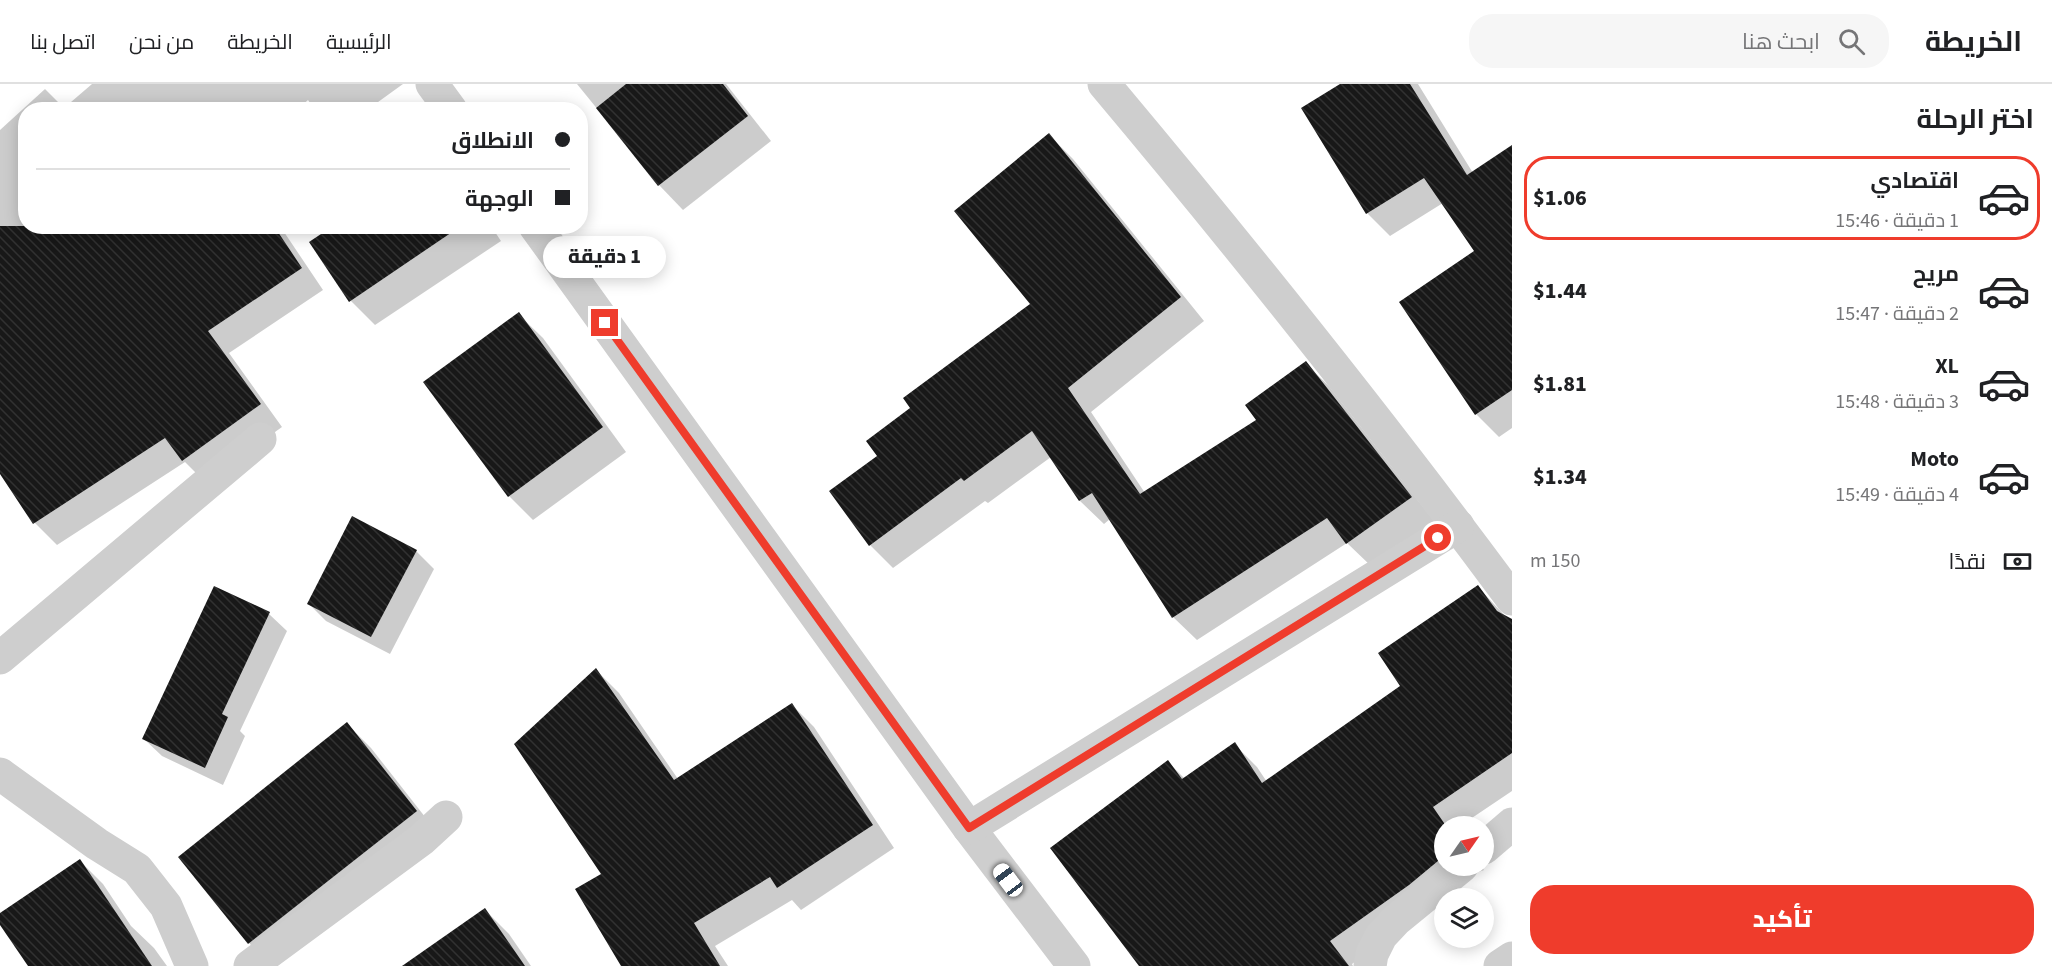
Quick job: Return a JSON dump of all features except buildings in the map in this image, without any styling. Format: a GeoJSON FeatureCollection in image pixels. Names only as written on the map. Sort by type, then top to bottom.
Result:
{"type":"FeatureCollection","features":[{"type":"Feature","properties":{"kind":"street"},"geometry":{"type":"LineString","coordinates":[[432,84],[445,102]]}},
{"type":"Feature","properties":{"kind":"street"},"geometry":{"type":"LineString","coordinates":[[1104,84],[1287,306],[1512,599]]}},
{"type":"Feature","properties":{"kind":"street"},"geometry":{"type":"LineString","coordinates":[[541,234],[969,828],[1074,966]]}},
{"type":"Feature","properties":{"kind":"street"},"geometry":{"type":"LineString","coordinates":[[0,658],[260,439]]}},
{"type":"Feature","properties":{"kind":"street"},"geometry":{"type":"LineString","coordinates":[[969,828],[1458,526]]}},
{"type":"Feature","properties":{"kind":"street"},"geometry":{"type":"LineString","coordinates":[[0,774],[97,844],[137,869],[165,906],[192,966]]}},
{"type":"Feature","properties":{"kind":"street"},"geometry":{"type":"LineString","coordinates":[[250,966],[421,840],[446,817]]}},
{"type":"Feature","properties":{"kind":"street"},"geometry":{"type":"LineString","coordinates":[[1494,839],[1512,824]]}},
{"type":"Feature","properties":{"kind":"street"},"geometry":{"type":"LineString","coordinates":[[1370,966],[1372,954],[1381,936],[1396,920],[1450,876]]}},
{"type":"Feature","properties":{"kind":"street"},"geometry":{"type":"LineString","coordinates":[[1500,966],[1512,958]]}},
{"type":"Feature","properties":{"kind":"route"},"geometry":{"type":"LineString","coordinates":[[605,323],[969,828],[1438,538]]}}]}
